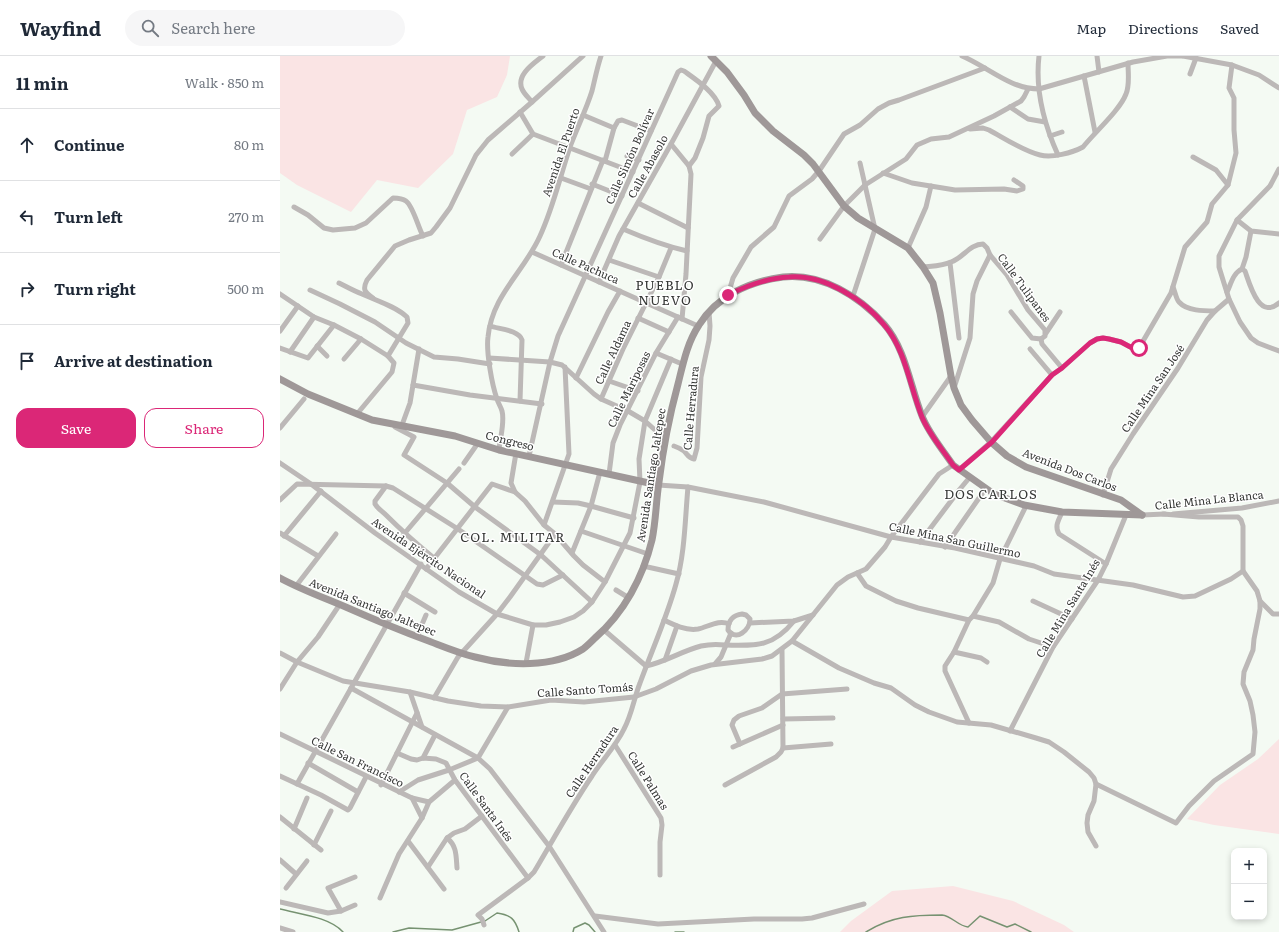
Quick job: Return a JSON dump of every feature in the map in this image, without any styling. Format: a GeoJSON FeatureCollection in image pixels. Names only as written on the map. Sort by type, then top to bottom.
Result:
{"type":"FeatureCollection","features":[{"type":"Feature","properties":{"kind":"street"},"geometry":{"type":"LineString","coordinates":[[532,102],[522,90],[522,77],[527,70],[543,56]]}},
{"type":"Feature","properties":{"kind":"street"},"geometry":{"type":"LineString","coordinates":[[373,298],[366,292],[364,286],[367,280],[395,246],[431,233],[450,208],[476,155],[488,140],[583,56]]}},
{"type":"Feature","properties":{"kind":"street","name":"Avenida El Puerto"},"geometry":{"type":"LineString","coordinates":[[499,450],[502,411],[496,398],[489,358],[487,338],[490,326],[499,298],[532,252],[540,236],[570,148],[592,90],[601,56]]}},
{"type":"Feature","properties":{"kind":"street"},"geometry":{"type":"LineString","coordinates":[[1039,56],[1037,72],[1045,122],[1058,155]]}},
{"type":"Feature","properties":{"kind":"street"},"geometry":{"type":"LineString","coordinates":[[1096,56],[1099,72]]}},
{"type":"Feature","properties":{"kind":"street"},"geometry":{"type":"LineString","coordinates":[[965,57],[1013,84],[1028,89],[1039,89],[1128,63],[1167,56],[1182,56],[1232,65],[1259,75],[1279,88]]}},
{"type":"Feature","properties":{"kind":"street"},"geometry":{"type":"LineString","coordinates":[[713,58],[727,72],[755,113],[768,127],[804,155],[819,171],[844,206],[858,218],[908,248],[926,207],[931,186]]}},
{"type":"Feature","properties":{"kind":"street","name":"Calle Abasolo"},"geometry":{"type":"LineString","coordinates":[[598,282],[623,229],[703,84],[713,58]]}},
{"type":"Feature","properties":{"kind":"street"},"geometry":{"type":"LineString","coordinates":[[1190,74],[1196,58]]}},
{"type":"Feature","properties":{"kind":"street"},"geometry":{"type":"LineString","coordinates":[[965,129],[983,128],[1041,156],[1058,155],[1075,151],[1083,147],[1121,105],[1126,94],[1128,83],[1128,63]]}},
{"type":"Feature","properties":{"kind":"street"},"geometry":{"type":"LineString","coordinates":[[1215,311],[1200,312],[1189,308],[1179,302],[1173,287],[1185,247],[1206,222],[1212,204],[1228,186],[1236,153],[1234,98],[1229,88],[1232,65]]}},
{"type":"Feature","properties":{"kind":"street"},"geometry":{"type":"LineString","coordinates":[[728,295],[733,278],[751,248],[774,227],[789,196],[812,179],[844,134],[860,125],[888,102],[899,100],[985,68]]}},
{"type":"Feature","properties":{"kind":"street","name":"Calle Simón Bolívar"},"geometry":{"type":"LineString","coordinates":[[529,456],[542,404],[550,362],[558,336],[634,172],[678,72],[681,70],[684,71],[703,84]]}},
{"type":"Feature","properties":{"kind":"street"},"geometry":{"type":"LineString","coordinates":[[1084,76],[1095,132]]}},
{"type":"Feature","properties":{"kind":"street"},"geometry":{"type":"LineString","coordinates":[[689,166],[695,158],[703,138],[706,120],[719,106],[718,102],[703,84]]}},
{"type":"Feature","properties":{"kind":"street"},"geometry":{"type":"LineString","coordinates":[[820,238],[844,206],[865,186],[906,159],[917,145],[931,139],[949,137],[994,116],[1020,101],[1028,89]]}},
{"type":"Feature","properties":{"kind":"street"},"geometry":{"type":"LineString","coordinates":[[1010,107],[1028,119],[1045,122]]}},
{"type":"Feature","properties":{"kind":"street"},"geometry":{"type":"LineString","coordinates":[[520,112],[533,134],[634,172]]}},
{"type":"Feature","properties":{"kind":"street"},"geometry":{"type":"LineString","coordinates":[[583,115],[614,128]]}},
{"type":"Feature","properties":{"kind":"street"},"geometry":{"type":"LineString","coordinates":[[561,265],[591,187],[604,160],[614,128],[618,121],[622,120],[651,131]]}},
{"type":"Feature","properties":{"kind":"street"},"geometry":{"type":"LineString","coordinates":[[1050,136],[1062,132]]}},
{"type":"Feature","properties":{"kind":"street"},"geometry":{"type":"LineString","coordinates":[[512,154],[533,134]]}},
{"type":"Feature","properties":{"kind":"street"},"geometry":{"type":"LineString","coordinates":[[671,144],[689,166],[691,174],[687,251],[680,318]]}},
{"type":"Feature","properties":{"kind":"street"},"geometry":{"type":"LineString","coordinates":[[626,156],[639,160]]}},
{"type":"Feature","properties":{"kind":"street"},"geometry":{"type":"LineString","coordinates":[[1193,157],[1216,170],[1228,186]]}},
{"type":"Feature","properties":{"kind":"street"},"geometry":{"type":"LineString","coordinates":[[853,296],[875,229],[860,162]]}},
{"type":"Feature","properties":{"kind":"street"},"geometry":{"type":"LineString","coordinates":[[1279,169],[1270,186],[1237,220],[1219,256],[1219,267],[1229,299],[1240,322],[1251,338],[1258,343],[1279,352]]}},
{"type":"Feature","properties":{"kind":"street"},"geometry":{"type":"LineString","coordinates":[[883,173],[912,184],[955,190],[1004,188],[1017,191],[1023,189],[1023,186],[1014,180]]}},
{"type":"Feature","properties":{"kind":"street"},"geometry":{"type":"LineString","coordinates":[[561,178],[622,196]]}},
{"type":"Feature","properties":{"kind":"street"},"geometry":{"type":"LineString","coordinates":[[294,206],[324,228],[334,230],[355,228],[366,223],[393,198],[400,198],[406,201],[412,209],[418,228],[423,236]]}},
{"type":"Feature","properties":{"kind":"street"},"geometry":{"type":"LineString","coordinates":[[638,203],[688,228]]}},
{"type":"Feature","properties":{"kind":"street"},"geometry":{"type":"LineString","coordinates":[[1237,220],[1251,231],[1279,234]]}},
{"type":"Feature","properties":{"kind":"street"},"geometry":{"type":"LineString","coordinates":[[623,229],[671,248],[687,251]]}},
{"type":"Feature","properties":{"kind":"street"},"geometry":{"type":"LineString","coordinates":[[1227,292],[1238,270],[1242,269],[1251,231]]}},
{"type":"Feature","properties":{"kind":"street","name":"Calle Tulipanes"},"geometry":{"type":"LineString","coordinates":[[950,263],[958,259],[966,251],[980,244],[984,244],[990,255],[1007,275],[1028,310],[1043,327],[1046,333],[1041,339],[1042,344],[1062,368]]}},
{"type":"Feature","properties":{"kind":"street","name":"Calle Aldama"},"geometry":{"type":"LineString","coordinates":[[601,399],[638,318],[659,277],[671,248]]}},
{"type":"Feature","properties":{"kind":"street","name":"Avenida Dos Carlos"},"geometry":{"type":"LineString","coordinates":[[908,248],[923,266],[933,283],[954,388],[961,405],[972,420],[992,442],[1008,456],[1026,467],[1120,500],[1142,515]]}},
{"type":"Feature","properties":{"kind":"street","name":"Calle Pachuca"},"geometry":{"type":"LineString","coordinates":[[532,252],[698,326]]}},
{"type":"Feature","properties":{"kind":"street"},"geometry":{"type":"LineString","coordinates":[[954,388],[970,338],[973,294],[977,281],[990,255]]}},
{"type":"Feature","properties":{"kind":"street"},"geometry":{"type":"LineString","coordinates":[[609,260],[659,277]]}},
{"type":"Feature","properties":{"kind":"street"},"geometry":{"type":"LineString","coordinates":[[923,266],[950,263],[959,338]]}},
{"type":"Feature","properties":{"kind":"street"},"geometry":{"type":"LineString","coordinates":[[1242,269],[1245,271],[1247,280],[1259,302],[1265,308],[1269,309],[1279,303]]}},
{"type":"Feature","properties":{"kind":"street","name":"Avenida Santiago Jaltepec"},"geometry":{"type":"LineString","coordinates":[[280,578],[386,624],[461,653],[491,661],[526,663],[550,661],[583,649],[604,630],[628,598],[636,586],[648,554],[654,526],[665,439],[682,364],[698,326],[709,312],[728,295],[764,280],[791,276],[805,277],[841,290],[853,296],[874,314],[886,327],[901,353],[922,417],[928,428],[956,467],[994,494],[1026,506],[1062,512],[1142,515]]}},
{"type":"Feature","properties":{"kind":"street"},"geometry":{"type":"LineString","coordinates":[[339,283],[373,298],[408,317],[408,323],[388,356]]}},
{"type":"Feature","properties":{"kind":"street","name":"Calle Santo Tomás"},"geometry":{"type":"LineString","coordinates":[[280,653],[297,662],[343,681],[410,692],[461,703],[508,707],[551,700],[584,702],[634,697],[656,689],[691,671],[715,664],[762,659],[772,656],[792,641],[837,585],[848,577],[866,569],[885,547],[939,474],[956,467],[992,442],[1052,375],[1090,343],[1097,339],[1103,338],[1121,342],[1136,350],[1139,348],[1173,287]]}},
{"type":"Feature","properties":{"kind":"street"},"geometry":{"type":"LineString","coordinates":[[310,290],[375,322],[419,350],[434,357],[458,358],[490,364]]}},
{"type":"Feature","properties":{"kind":"street"},"geometry":{"type":"LineString","coordinates":[[576,378],[608,312],[620,292]]}},
{"type":"Feature","properties":{"kind":"street"},"geometry":{"type":"LineString","coordinates":[[280,294],[314,317],[334,324],[362,339],[388,356],[394,364],[392,372],[357,414]]}},
{"type":"Feature","properties":{"kind":"street","name":"Calle Mina San José"},"geometry":{"type":"LineString","coordinates":[[1103,495],[1110,469],[1178,368],[1207,320],[1229,299]]}},
{"type":"Feature","properties":{"kind":"street"},"geometry":{"type":"LineString","coordinates":[[280,331],[298,306]]}},
{"type":"Feature","properties":{"kind":"street","name":"Calle Herradura"},"geometry":{"type":"LineString","coordinates":[[674,446],[683,451],[687,456],[694,459],[697,448],[701,377],[709,340],[709,312]]}},
{"type":"Feature","properties":{"kind":"street"},"geometry":{"type":"LineString","coordinates":[[1011,312],[1032,338],[1041,339]]}},
{"type":"Feature","properties":{"kind":"street"},"geometry":{"type":"LineString","coordinates":[[1046,333],[1060,312]]}},
{"type":"Feature","properties":{"kind":"street"},"geometry":{"type":"LineString","coordinates":[[290,352],[314,317]]}},
{"type":"Feature","properties":{"kind":"street"},"geometry":{"type":"LineString","coordinates":[[638,318],[669,332]]}},
{"type":"Feature","properties":{"kind":"street","name":"Calle Mariposas"},"geometry":{"type":"LineString","coordinates":[[609,474],[613,443],[620,425],[656,353],[680,318]]}},
{"type":"Feature","properties":{"kind":"street"},"geometry":{"type":"LineString","coordinates":[[280,348],[308,358],[334,324]]}},
{"type":"Feature","properties":{"kind":"street"},"geometry":{"type":"LineString","coordinates":[[490,326],[517,334],[521,337],[520,401]]}},
{"type":"Feature","properties":{"kind":"street"},"geometry":{"type":"LineString","coordinates":[[344,359],[362,339]]}},
{"type":"Feature","properties":{"kind":"street"},"geometry":{"type":"LineString","coordinates":[[317,346],[327,356]]}},
{"type":"Feature","properties":{"kind":"street"},"geometry":{"type":"LineString","coordinates":[[1030,349],[1052,375]]}},
{"type":"Feature","properties":{"kind":"street"},"geometry":{"type":"LineString","coordinates":[[402,425],[410,403],[419,350]]}},
{"type":"Feature","properties":{"kind":"street"},"geometry":{"type":"LineString","coordinates":[[656,353],[682,364]]}},
{"type":"Feature","properties":{"kind":"street"},"geometry":{"type":"LineString","coordinates":[[489,358],[550,362],[565,367],[601,399],[628,411],[645,421],[665,439]]}},
{"type":"Feature","properties":{"kind":"street","name":"Avenida Ejército Nacional"},"geometry":{"type":"LineString","coordinates":[[280,463],[321,491],[375,533],[459,592],[497,614],[533,625],[546,625],[560,622],[582,611],[592,602],[605,582],[630,533],[640,482],[639,459],[645,421],[671,360]]}},
{"type":"Feature","properties":{"kind":"street"},"geometry":{"type":"LineString","coordinates":[[544,525],[566,464],[568,454],[565,367]]}},
{"type":"Feature","properties":{"kind":"street"},"geometry":{"type":"LineString","coordinates":[[922,417],[951,376]]}},
{"type":"Feature","properties":{"kind":"street","name":"Congreso"},"geometry":{"type":"LineString","coordinates":[[280,379],[308,394],[372,420],[455,436],[499,450],[658,485]]}},
{"type":"Feature","properties":{"kind":"street"},"geometry":{"type":"LineString","coordinates":[[609,380],[638,391]]}},
{"type":"Feature","properties":{"kind":"street"},"geometry":{"type":"LineString","coordinates":[[413,385],[470,395],[542,404]]}},
{"type":"Feature","properties":{"kind":"street"},"geometry":{"type":"LineString","coordinates":[[280,428],[304,399]]}},
{"type":"Feature","properties":{"kind":"street"},"geometry":{"type":"LineString","coordinates":[[387,422],[414,437],[404,455],[448,483],[475,507],[541,555],[592,602]]}},
{"type":"Feature","properties":{"kind":"street"},"geometry":{"type":"LineString","coordinates":[[464,462],[478,443]]}},
{"type":"Feature","properties":{"kind":"street"},"geometry":{"type":"LineString","coordinates":[[516,453],[511,483],[515,492],[574,556],[605,582]]}},
{"type":"Feature","properties":{"kind":"street"},"geometry":{"type":"LineString","coordinates":[[404,534],[459,469]]}},
{"type":"Feature","properties":{"kind":"street"},"geometry":{"type":"LineString","coordinates":[[572,553],[591,506],[600,472]]}},
{"type":"Feature","properties":{"kind":"street"},"geometry":{"type":"LineString","coordinates":[[920,542],[960,488],[970,477]]}},
{"type":"Feature","properties":{"kind":"street"},"geometry":{"type":"LineString","coordinates":[[280,499],[297,484],[386,486],[393,488],[426,508],[540,585],[563,575]]}},
{"type":"Feature","properties":{"kind":"street"},"geometry":{"type":"LineString","coordinates":[[426,569],[492,484],[515,492]]}},
{"type":"Feature","properties":{"kind":"street","name":"Calle Mina San Guillermo"},"geometry":{"type":"LineString","coordinates":[[658,485],[688,488],[764,502],[891,537],[1034,566],[1054,574],[1133,585],[1183,597],[1195,596],[1231,579],[1243,571]]}},
{"type":"Feature","properties":{"kind":"street"},"geometry":{"type":"LineString","coordinates":[[386,486],[375,501],[375,504],[404,534],[435,559]]}},
{"type":"Feature","properties":{"kind":"street","name":"Calle Herradura"},"geometry":{"type":"LineString","coordinates":[[483,922],[478,915],[534,872],[570,810],[624,730],[630,715],[634,697],[664,620],[678,574],[682,557],[688,488]]}},
{"type":"Feature","properties":{"kind":"street"},"geometry":{"type":"LineString","coordinates":[[945,547],[986,488]]}},
{"type":"Feature","properties":{"kind":"street"},"geometry":{"type":"LineString","coordinates":[[318,556],[282,535],[321,491]]}},
{"type":"Feature","properties":{"kind":"street","name":"Calle Mina La Blanca"},"geometry":{"type":"LineString","coordinates":[[1142,515],[1242,508],[1279,501]]}},
{"type":"Feature","properties":{"kind":"street"},"geometry":{"type":"LineString","coordinates":[[553,502],[578,503],[634,518]]}},
{"type":"Feature","properties":{"kind":"street"},"geometry":{"type":"LineString","coordinates":[[969,723],[945,670],[945,666],[954,652],[971,618],[993,583],[1000,559],[1026,506]]}},
{"type":"Feature","properties":{"kind":"street"},"geometry":{"type":"LineString","coordinates":[[1062,512],[1056,530],[1059,534],[1106,564]]}},
{"type":"Feature","properties":{"kind":"street"},"geometry":{"type":"LineString","coordinates":[[1096,784],[1176,823],[1189,806],[1214,781],[1253,754],[1255,732],[1253,715],[1250,701],[1243,684],[1244,672],[1253,650],[1260,601],[1257,591],[1243,571],[1243,526],[1241,520],[1238,517],[1199,518],[1179,517],[1163,514]]}},
{"type":"Feature","properties":{"kind":"street","name":"Calle Mina Santa Inés"},"geometry":{"type":"LineString","coordinates":[[1010,731],[1053,647],[1098,580],[1126,515]]}},
{"type":"Feature","properties":{"kind":"street"},"geometry":{"type":"LineString","coordinates":[[581,531],[648,554]]}},
{"type":"Feature","properties":{"kind":"street"},"geometry":{"type":"LineString","coordinates":[[296,586],[336,534]]}},
{"type":"Feature","properties":{"kind":"street"},"geometry":{"type":"LineString","coordinates":[[434,698],[461,653],[497,614],[555,534]]}},
{"type":"Feature","properties":{"kind":"street"},"geometry":{"type":"LineString","coordinates":[[297,784],[421,564]]}},
{"type":"Feature","properties":{"kind":"street"},"geometry":{"type":"LineString","coordinates":[[643,566],[678,574]]}},
{"type":"Feature","properties":{"kind":"street"},"geometry":{"type":"LineString","coordinates":[[857,573],[866,586],[896,601],[918,608],[999,622],[1029,638],[1053,647]]}},
{"type":"Feature","properties":{"kind":"street"},"geometry":{"type":"LineString","coordinates":[[616,590],[628,598]]}},
{"type":"Feature","properties":{"kind":"street"},"geometry":{"type":"LineString","coordinates":[[404,592],[435,612]]}},
{"type":"Feature","properties":{"kind":"street"},"geometry":{"type":"LineString","coordinates":[[1033,601],[1072,619]]}},
{"type":"Feature","properties":{"kind":"street"},"geometry":{"type":"LineString","coordinates":[[1260,601],[1273,614],[1279,614]]}},
{"type":"Feature","properties":{"kind":"street"},"geometry":{"type":"LineString","coordinates":[[280,689],[297,662],[318,637],[340,604]]}},
{"type":"Feature","properties":{"kind":"street"},"geometry":{"type":"LineString","coordinates":[[742,614],[746,615],[750,619],[750,623],[746,631],[736,636],[728,630],[729,624],[733,617],[742,614]]}},
{"type":"Feature","properties":{"kind":"street"},"geometry":{"type":"LineString","coordinates":[[750,623],[794,621],[814,614]]}},
{"type":"Feature","properties":{"kind":"street"},"geometry":{"type":"LineString","coordinates":[[417,636],[426,616]]}},
{"type":"Feature","properties":{"kind":"street"},"geometry":{"type":"LineString","coordinates":[[664,620],[677,626],[691,629],[698,629],[725,622],[729,624]]}},
{"type":"Feature","properties":{"kind":"street"},"geometry":{"type":"LineString","coordinates":[[604,630],[646,666],[656,664],[699,647],[713,644],[755,645],[772,641],[786,631],[794,621]]}},
{"type":"Feature","properties":{"kind":"street"},"geometry":{"type":"LineString","coordinates":[[526,663],[533,625]]}},
{"type":"Feature","properties":{"kind":"street"},"geometry":{"type":"LineString","coordinates":[[665,660],[677,626]]}},
{"type":"Feature","properties":{"kind":"street"},"geometry":{"type":"LineString","coordinates":[[715,664],[721,657],[731,633]]}},
{"type":"Feature","properties":{"kind":"street"},"geometry":{"type":"LineString","coordinates":[[792,641],[839,668],[874,683],[891,688],[915,705],[929,712],[957,722],[991,725],[1043,740],[1064,752],[1089,772],[1094,778],[1096,784],[1094,800],[1086,823],[1088,832],[1096,846]]}},
{"type":"Feature","properties":{"kind":"street"},"geometry":{"type":"LineString","coordinates":[[725,786],[776,757],[783,748],[782,650]]}},
{"type":"Feature","properties":{"kind":"street"},"geometry":{"type":"LineString","coordinates":[[954,652],[981,658],[987,662]]}},
{"type":"Feature","properties":{"kind":"street"},"geometry":{"type":"LineString","coordinates":[[350,688],[478,758],[490,769],[549,846],[604,932]]}},
{"type":"Feature","properties":{"kind":"street"},"geometry":{"type":"LineString","coordinates":[[740,744],[732,725],[734,720],[739,716],[762,708],[782,694],[847,689]]}},
{"type":"Feature","properties":{"kind":"street"},"geometry":{"type":"LineString","coordinates":[[410,692],[422,727]]}},
{"type":"Feature","properties":{"kind":"street"},"geometry":{"type":"LineString","coordinates":[[399,792],[418,780],[449,770],[478,758],[508,707]]}},
{"type":"Feature","properties":{"kind":"street"},"geometry":{"type":"LineString","coordinates":[[381,784],[417,713]]}},
{"type":"Feature","properties":{"kind":"street"},"geometry":{"type":"LineString","coordinates":[[733,747],[783,722],[833,718]]}},
{"type":"Feature","properties":{"kind":"street","name":"Calle San Francisco"},"geometry":{"type":"LineString","coordinates":[[280,734],[381,784],[412,798],[429,802]]}},
{"type":"Feature","properties":{"kind":"street"},"geometry":{"type":"LineString","coordinates":[[423,758],[435,734]]}},
{"type":"Feature","properties":{"kind":"street"},"geometry":{"type":"LineString","coordinates":[[783,748],[831,744]]}},
{"type":"Feature","properties":{"kind":"street","name":"Calle Palmas"},"geometry":{"type":"LineString","coordinates":[[615,745],[661,818],[660,876]]}},
{"type":"Feature","properties":{"kind":"street","name":"Calle Santa Inés"},"geometry":{"type":"LineString","coordinates":[[397,753],[411,759],[436,759],[446,763],[455,780],[528,878]]}},
{"type":"Feature","properties":{"kind":"street"},"geometry":{"type":"LineString","coordinates":[[308,764],[358,792]]}},
{"type":"Feature","properties":{"kind":"street"},"geometry":{"type":"LineString","coordinates":[[280,776],[308,788],[348,810],[366,777]]}},
{"type":"Feature","properties":{"kind":"street"},"geometry":{"type":"LineString","coordinates":[[380,898],[400,854],[422,818],[429,802],[455,780]]}},
{"type":"Feature","properties":{"kind":"street"},"geometry":{"type":"LineString","coordinates":[[294,829],[307,798]]}},
{"type":"Feature","properties":{"kind":"street"},"geometry":{"type":"LineString","coordinates":[[412,798],[422,818]]}},
{"type":"Feature","properties":{"kind":"street"},"geometry":{"type":"LineString","coordinates":[[314,845],[331,811]]}},
{"type":"Feature","properties":{"kind":"street"},"geometry":{"type":"LineString","coordinates":[[428,867],[446,838],[465,829],[482,816]]}},
{"type":"Feature","properties":{"kind":"street"},"geometry":{"type":"LineString","coordinates":[[280,817],[321,850]]}},
{"type":"Feature","properties":{"kind":"street"},"geometry":{"type":"LineString","coordinates":[[446,838],[453,843],[456,849],[457,868]]}},
{"type":"Feature","properties":{"kind":"street"},"geometry":{"type":"LineString","coordinates":[[408,841],[444,889]]}},
{"type":"Feature","properties":{"kind":"street"},"geometry":{"type":"LineString","coordinates":[[280,860],[296,874]]}},
{"type":"Feature","properties":{"kind":"street"},"geometry":{"type":"LineString","coordinates":[[286,888],[307,861]]}},
{"type":"Feature","properties":{"kind":"street"},"geometry":{"type":"LineString","coordinates":[[340,911],[328,888],[355,877]]}},
{"type":"Feature","properties":{"kind":"street"},"geometry":{"type":"LineString","coordinates":[[280,902],[328,913],[340,911],[355,905]]}},
{"type":"Feature","properties":{"kind":"street"},"geometry":{"type":"LineString","coordinates":[[595,916],[658,924],[754,919],[802,919],[812,918],[864,904]]}},
{"type":"Feature","properties":{"kind":"street"},"geometry":{"type":"LineString","coordinates":[[280,928],[293,932]]}},
{"type":"Feature","properties":{"kind":"shaded area"},"geometry":{"type":"Polygon","coordinates":[[[280,56],[510,56],[507,75],[497,97],[467,110],[453,154],[418,188],[377,180],[351,212],[297,185],[280,173],[280,56]]]}},
{"type":"Feature","properties":{"kind":"shaded area"},"geometry":{"type":"Polygon","coordinates":[[[1279,739],[1279,834],[1214,825],[1187,819],[1220,785],[1258,759],[1279,739]]]}},
{"type":"Feature","properties":{"kind":"shaded area"},"geometry":{"type":"Polygon","coordinates":[[[953,886],[1013,901],[1064,925],[1074,932],[840,932],[851,921],[892,891],[953,886]]]}},
{"type":"Feature","properties":{"kind":"waterway"},"geometry":{"type":"LineString","coordinates":[[280,909],[322,919],[343,932]]}},
{"type":"Feature","properties":{"kind":"waterway"},"geometry":{"type":"LineString","coordinates":[[485,921],[497,913],[506,915],[512,918],[519,932]]}},
{"type":"Feature","properties":{"kind":"waterway"},"geometry":{"type":"LineString","coordinates":[[866,932],[884,923],[922,915],[946,916],[961,925],[968,927],[980,916],[1007,927],[1015,924],[1031,932]]}},
{"type":"Feature","properties":{"kind":"waterway"},"geometry":{"type":"LineString","coordinates":[[393,932],[409,928],[452,930],[481,922]]}},
{"type":"Feature","properties":{"kind":"waterway"},"geometry":{"type":"LineString","coordinates":[[573,932],[574,928],[585,923],[595,932]]}},
{"type":"Feature","properties":{"kind":"waterway"},"geometry":{"type":"LineString","coordinates":[[675,932],[684,932]]}},
{"type":"Feature","properties":{"kind":"district","name":"PUEBLO NUEVO"},"geometry":{"type":"Point","coordinates":[665,292]}},
{"type":"Feature","properties":{"kind":"district","name":"DOS CARLOS"},"geometry":{"type":"Point","coordinates":[991,493]}},
{"type":"Feature","properties":{"kind":"district","name":"COL. MILITAR"},"geometry":{"type":"Point","coordinates":[513,536]}},
{"type":"Feature","properties":{"kind":"route"},"geometry":{"type":"LineString","coordinates":[[728,295],[764,280],[791,276],[805,277],[822,282],[853,296],[874,314],[886,327],[897,345],[922,417],[953,465],[959,470],[992,442],[1052,375],[1090,343],[1097,339],[1103,338],[1121,342],[1136,350],[1139,348]]}}]}
